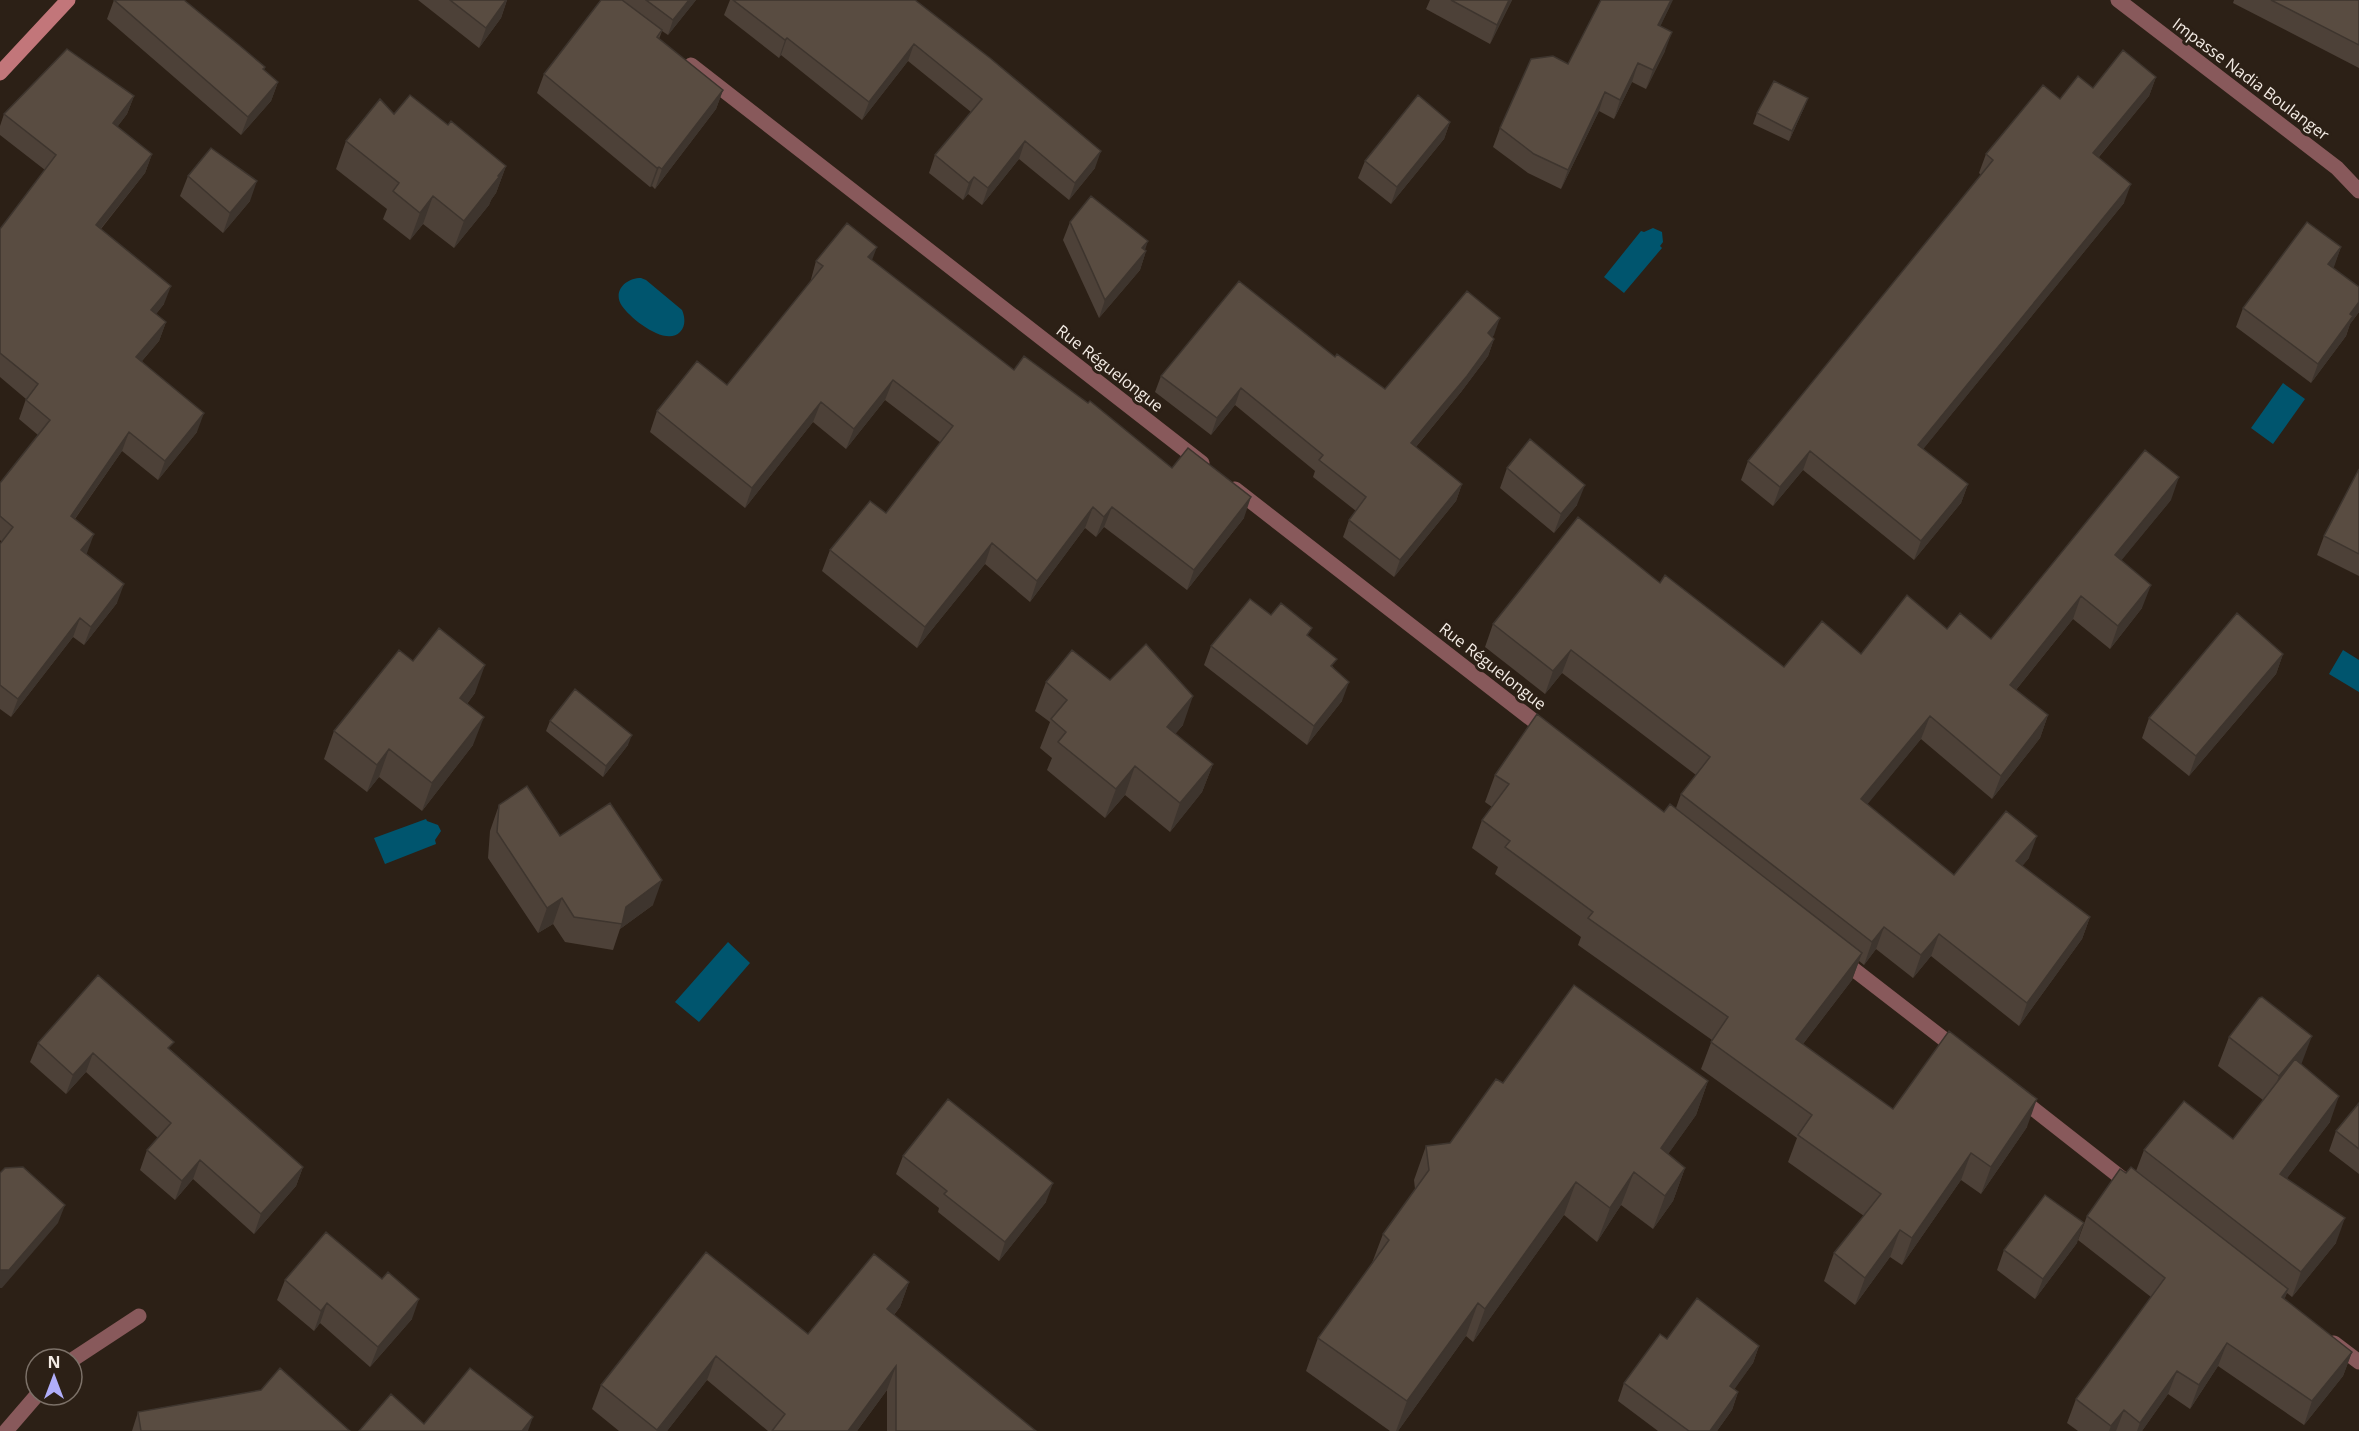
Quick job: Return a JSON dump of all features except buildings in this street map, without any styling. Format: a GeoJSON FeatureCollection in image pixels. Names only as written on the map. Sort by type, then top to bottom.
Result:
{"type":"FeatureCollection","features":[{"type":"Feature","properties":{"kind":"main road"},"geometry":{"type":"LineString","coordinates":[[0,74],[68,0]]}},
{"type":"Feature","properties":{"kind":"street","name":"Impasse Nadia Boulanger"},"geometry":{"type":"LineString","coordinates":[[2118,0],[2337,168],[2359,191]]}},
{"type":"Feature","properties":{"kind":"street","name":"Rue Réguelongue"},"geometry":{"type":"LineString","coordinates":[[679,56],[753,111],[1557,738]]}},
{"type":"Feature","properties":{"kind":"street"},"geometry":{"type":"LineString","coordinates":[[1830,951],[1971,1060]]}},
{"type":"Feature","properties":{"kind":"street"},"geometry":{"type":"LineString","coordinates":[[2008,1090],[2149,1199]]}},
{"type":"Feature","properties":{"kind":"street"},"geometry":{"type":"LineString","coordinates":[[84,1352],[139,1316]]}},
{"type":"Feature","properties":{"kind":"street"},"geometry":{"type":"LineString","coordinates":[[2319,1331],[2359,1362]]}},
{"type":"Feature","properties":{"kind":"street"},"geometry":{"type":"LineString","coordinates":[[6,1431],[27,1407]]}},
{"type":"Feature","properties":{"kind":"water"},"geometry":{"type":"Polygon","coordinates":[[[1653,228],[1662,232],[1663,242],[1660,246],[1662,248],[1624,293],[1604,277],[1641,231],[1653,228]]]}},
{"type":"Feature","properties":{"kind":"water"},"geometry":{"type":"Polygon","coordinates":[[[641,278],[682,310],[683,327],[674,336],[666,336],[649,330],[622,306],[619,295],[622,286],[630,280],[641,278]]]}},
{"type":"Feature","properties":{"kind":"water"},"geometry":{"type":"Polygon","coordinates":[[[2283,383],[2305,399],[2273,444],[2251,428],[2283,383]]]}},
{"type":"Feature","properties":{"kind":"water"},"geometry":{"type":"Polygon","coordinates":[[[2343,650],[2359,660],[2359,692],[2329,674],[2343,650]]]}},
{"type":"Feature","properties":{"kind":"water"},"geometry":{"type":"Polygon","coordinates":[[[426,819],[438,825],[441,831],[435,840],[436,844],[385,864],[374,838],[426,819]]]}},
{"type":"Feature","properties":{"kind":"water"},"geometry":{"type":"Polygon","coordinates":[[[728,942],[750,963],[699,1022],[675,1002],[728,942]]]}}]}
